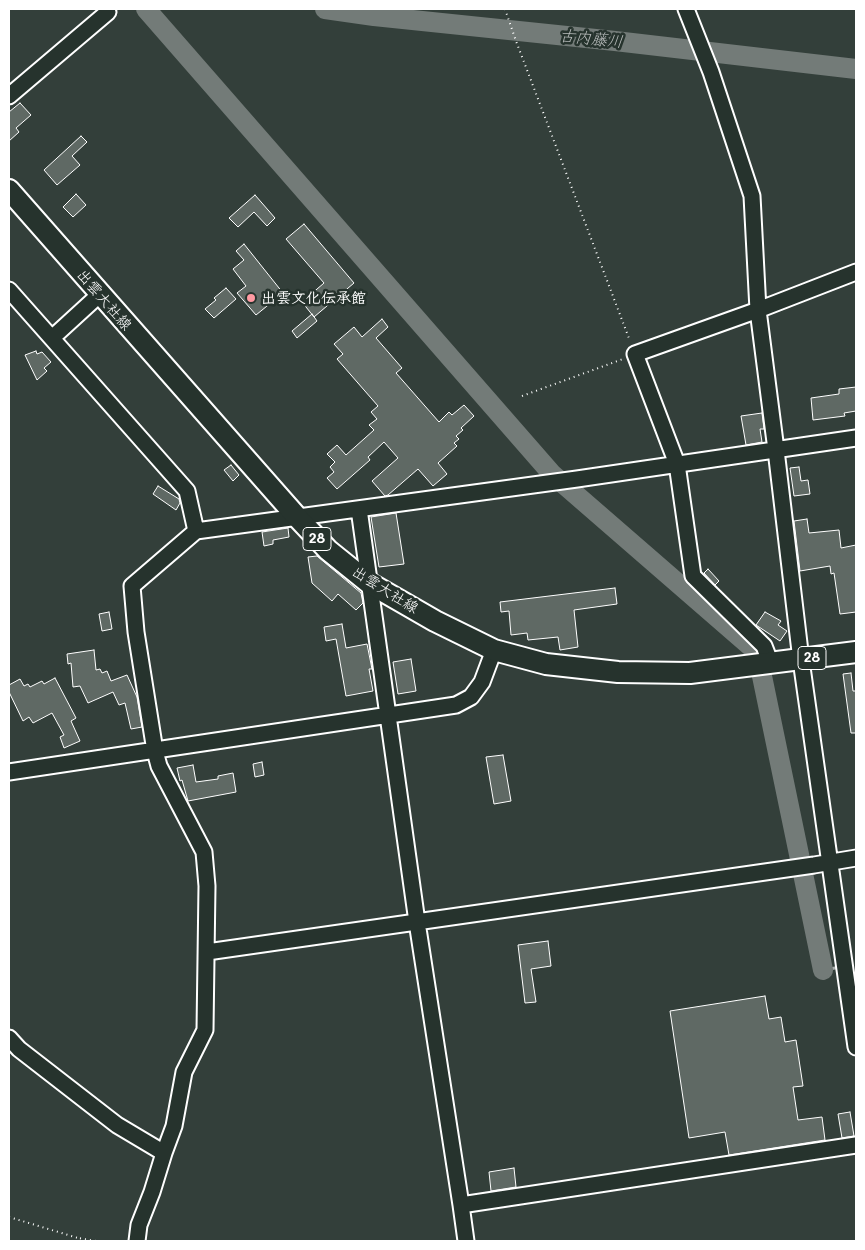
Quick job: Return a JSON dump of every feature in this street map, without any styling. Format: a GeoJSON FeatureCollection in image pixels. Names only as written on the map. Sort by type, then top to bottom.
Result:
{"type":"FeatureCollection","features":[{"type":"Feature","properties":{"kind":"main road","name":"出雲大社線"},"geometry":{"type":"LineString","coordinates":[[9,190],[99,295],[296,517],[328,550],[369,583],[435,621],[494,650],[546,664],[618,672],[690,673],[856,652]]}},
{"type":"Feature","properties":{"kind":"street"},"geometry":{"type":"LineString","coordinates":[[686,9],[711,72],[752,196],[758,310],[801,660],[856,1047]]}},
{"type":"Feature","properties":{"kind":"street"},"geometry":{"type":"LineString","coordinates":[[9,96],[108,12]]}},
{"type":"Feature","properties":{"kind":"street"},"geometry":{"type":"LineString","coordinates":[[769,664],[764,646],[693,576],[677,464],[635,354],[758,310],[856,272]]}},
{"type":"Feature","properties":{"kind":"street"},"geometry":{"type":"LineString","coordinates":[[9,290],[187,491],[196,532]]}},
{"type":"Feature","properties":{"kind":"street"},"geometry":{"type":"LineString","coordinates":[[52,338],[99,295]]}},
{"type":"Feature","properties":{"kind":"street"},"geometry":{"type":"LineString","coordinates":[[137,1241],[139,1224],[174,1126],[184,1072],[206,1030],[207,886],[204,852],[159,766],[155,751],[136,632],[132,586],[196,532],[856,438]]}},
{"type":"Feature","properties":{"kind":"street"},"geometry":{"type":"LineString","coordinates":[[359,509],[417,922],[466,1241]]}},
{"type":"Feature","properties":{"kind":"street"},"geometry":{"type":"LineString","coordinates":[[9,772],[456,705],[471,697],[482,682],[494,650]]}},
{"type":"Feature","properties":{"kind":"street"},"geometry":{"type":"LineString","coordinates":[[207,952],[856,858]]}},
{"type":"Feature","properties":{"kind":"street"},"geometry":{"type":"LineString","coordinates":[[9,1038],[19,1049],[117,1124],[164,1153]]}},
{"type":"Feature","properties":{"kind":"street"},"geometry":{"type":"LineString","coordinates":[[461,1205],[856,1145]]}},
{"type":"Feature","properties":{"kind":"path"},"geometry":{"type":"LineString","coordinates":[[506,10],[516,41],[635,354],[522,396]]}},
{"type":"Feature","properties":{"kind":"path"},"geometry":{"type":"LineString","coordinates":[[9,1217],[78,1240],[96,1241]]}},
{"type":"Feature","properties":{"kind":"building"},"geometry":{"type":"Polygon","coordinates":[[[20,103],[31,115],[16,128],[19,132],[9,141],[9,112],[20,103]]]}},
{"type":"Feature","properties":{"kind":"building"},"geometry":{"type":"Polygon","coordinates":[[[81,136],[87,142],[72,156],[80,165],[57,185],[44,170],[81,136]]]}},
{"type":"Feature","properties":{"kind":"building"},"geometry":{"type":"Polygon","coordinates":[[[76,194],[86,205],[73,217],[63,207],[76,194]]]}},
{"type":"Feature","properties":{"kind":"building"},"geometry":{"type":"Polygon","coordinates":[[[255,195],[275,218],[267,226],[254,212],[238,227],[229,218],[255,195]]]}},
{"type":"Feature","properties":{"kind":"building"},"geometry":{"type":"Polygon","coordinates":[[[304,224],[354,283],[314,317],[302,302],[324,283],[286,239],[304,224]]]}},
{"type":"Feature","properties":{"kind":"building"},"geometry":{"type":"Polygon","coordinates":[[[244,244],[283,293],[256,315],[237,293],[246,286],[233,269],[244,260],[236,251],[244,244]]]}},
{"type":"Feature","properties":{"kind":"building"},"geometry":{"type":"Polygon","coordinates":[[[226,288],[236,299],[214,318],[205,309],[226,288]]]}},
{"type":"Feature","properties":{"kind":"building"},"geometry":{"type":"Polygon","coordinates":[[[312,314],[317,321],[297,338],[292,331],[312,314]]]}},
{"type":"Feature","properties":{"kind":"building"},"geometry":{"type":"Polygon","coordinates":[[[382,319],[388,327],[376,338],[402,368],[396,373],[439,422],[449,412],[452,415],[464,405],[474,416],[461,428],[463,430],[456,436],[459,439],[454,443],[457,446],[438,463],[447,474],[433,486],[418,469],[385,496],[372,481],[398,458],[384,442],[368,457],[370,460],[337,489],[327,478],[334,472],[330,467],[335,462],[327,454],[337,445],[346,455],[374,430],[369,425],[377,419],[371,412],[378,406],[337,359],[343,354],[334,344],[354,327],[362,337],[382,319]]]}},
{"type":"Feature","properties":{"kind":"building"},"geometry":{"type":"Polygon","coordinates":[[[36,351],[37,354],[42,352],[51,362],[44,368],[47,371],[37,380],[25,355],[36,351]]]}},
{"type":"Feature","properties":{"kind":"building"},"geometry":{"type":"Polygon","coordinates":[[[856,387],[856,411],[844,413],[845,416],[813,420],[811,398],[839,394],[839,389],[856,387]]]}},
{"type":"Feature","properties":{"kind":"building"},"geometry":{"type":"Polygon","coordinates":[[[762,413],[764,429],[760,429],[762,442],[746,445],[741,416],[762,413]]]}},
{"type":"Feature","properties":{"kind":"building"},"geometry":{"type":"Polygon","coordinates":[[[231,465],[239,475],[233,481],[224,470],[231,465]]]}},
{"type":"Feature","properties":{"kind":"building"},"geometry":{"type":"Polygon","coordinates":[[[799,467],[801,481],[808,480],[810,494],[794,496],[790,468],[799,467]]]}},
{"type":"Feature","properties":{"kind":"building"},"geometry":{"type":"Polygon","coordinates":[[[158,486],[179,499],[180,503],[176,510],[153,494],[158,486]]]}},
{"type":"Feature","properties":{"kind":"building"},"geometry":{"type":"Polygon","coordinates":[[[396,513],[404,564],[379,567],[371,517],[396,513]]]}},
{"type":"Feature","properties":{"kind":"building"},"geometry":{"type":"Polygon","coordinates":[[[807,519],[809,533],[839,530],[841,548],[856,545],[856,612],[840,614],[834,573],[831,574],[830,566],[800,571],[794,521],[807,519]]]}},
{"type":"Feature","properties":{"kind":"building"},"geometry":{"type":"Polygon","coordinates":[[[288,528],[289,537],[273,540],[273,544],[264,546],[262,532],[288,528]]]}},
{"type":"Feature","properties":{"kind":"building"},"geometry":{"type":"Polygon","coordinates":[[[317,556],[361,593],[363,603],[356,610],[338,594],[332,601],[312,583],[308,557],[317,556]]]}},
{"type":"Feature","properties":{"kind":"building"},"geometry":{"type":"Polygon","coordinates":[[[708,569],[719,581],[715,585],[704,573],[708,569]]]}},
{"type":"Feature","properties":{"kind":"building"},"geometry":{"type":"Polygon","coordinates":[[[615,588],[617,604],[574,610],[578,647],[560,650],[558,637],[528,640],[527,633],[511,635],[509,611],[501,612],[500,602],[615,588]]]}},
{"type":"Feature","properties":{"kind":"building"},"geometry":{"type":"Polygon","coordinates":[[[109,612],[112,629],[102,631],[99,614],[109,612]]]}},
{"type":"Feature","properties":{"kind":"building"},"geometry":{"type":"Polygon","coordinates":[[[765,612],[781,621],[778,625],[787,631],[780,641],[756,625],[765,612]]]}},
{"type":"Feature","properties":{"kind":"building"},"geometry":{"type":"Polygon","coordinates":[[[342,624],[346,648],[367,644],[372,669],[369,669],[373,691],[346,696],[336,639],[326,641],[324,627],[342,624]]]}},
{"type":"Feature","properties":{"kind":"building"},"geometry":{"type":"Polygon","coordinates":[[[94,650],[96,670],[100,669],[102,673],[107,671],[111,681],[127,675],[137,697],[142,727],[131,729],[125,703],[119,705],[113,692],[88,703],[80,686],[73,687],[71,663],[68,664],[67,654],[94,650]]]}},
{"type":"Feature","properties":{"kind":"building"},"geometry":{"type":"Polygon","coordinates":[[[411,659],[416,691],[398,694],[393,662],[411,659]]]}},
{"type":"Feature","properties":{"kind":"building"},"geometry":{"type":"Polygon","coordinates":[[[851,673],[853,691],[856,691],[856,733],[851,733],[843,674],[851,673]]]}},
{"type":"Feature","properties":{"kind":"building"},"geometry":{"type":"Polygon","coordinates":[[[55,678],[76,718],[71,721],[80,741],[64,748],[60,737],[64,735],[52,713],[33,723],[29,717],[23,721],[9,692],[9,685],[20,679],[24,686],[28,684],[30,687],[42,681],[44,684],[55,678]]]}},
{"type":"Feature","properties":{"kind":"building"},"geometry":{"type":"Polygon","coordinates":[[[503,755],[511,801],[494,804],[486,757],[503,755]]]}},
{"type":"Feature","properties":{"kind":"building"},"geometry":{"type":"Polygon","coordinates":[[[262,762],[264,775],[255,777],[253,764],[262,762]]]}},
{"type":"Feature","properties":{"kind":"building"},"geometry":{"type":"Polygon","coordinates":[[[193,765],[196,782],[218,779],[218,776],[233,773],[236,792],[188,801],[177,768],[193,765]]]}},
{"type":"Feature","properties":{"kind":"building"},"geometry":{"type":"Polygon","coordinates":[[[548,941],[551,966],[531,969],[536,1002],[525,1003],[518,945],[548,941]]]}},
{"type":"Feature","properties":{"kind":"building"},"geometry":{"type":"Polygon","coordinates":[[[765,996],[769,1019],[781,1017],[785,1042],[796,1040],[803,1086],[793,1087],[798,1120],[822,1117],[825,1140],[729,1155],[725,1132],[689,1138],[670,1011],[765,996]]]}},
{"type":"Feature","properties":{"kind":"building"},"geometry":{"type":"Polygon","coordinates":[[[850,1112],[854,1136],[842,1138],[838,1114],[850,1112]]]}},
{"type":"Feature","properties":{"kind":"building"},"geometry":{"type":"Polygon","coordinates":[[[514,1168],[516,1187],[491,1191],[489,1172],[514,1168]]]}},
{"type":"Feature","properties":{"kind":"waterway"},"geometry":{"type":"LineString","coordinates":[[146,9],[552,474],[757,652],[823,970]]}},
{"type":"Feature","properties":{"kind":"waterway","name":"古内藤川"},"geometry":{"type":"LineString","coordinates":[[325,9],[856,69]]}},
{"type":"Feature","properties":{"kind":"waterway"},"geometry":{"type":"LineString","coordinates":[[823,970],[841,967]]}},
{"type":"Feature","properties":{"kind":"place","name":"出雲文化伝承館"},"geometry":{"type":"Point","coordinates":[251,298]}}]}
